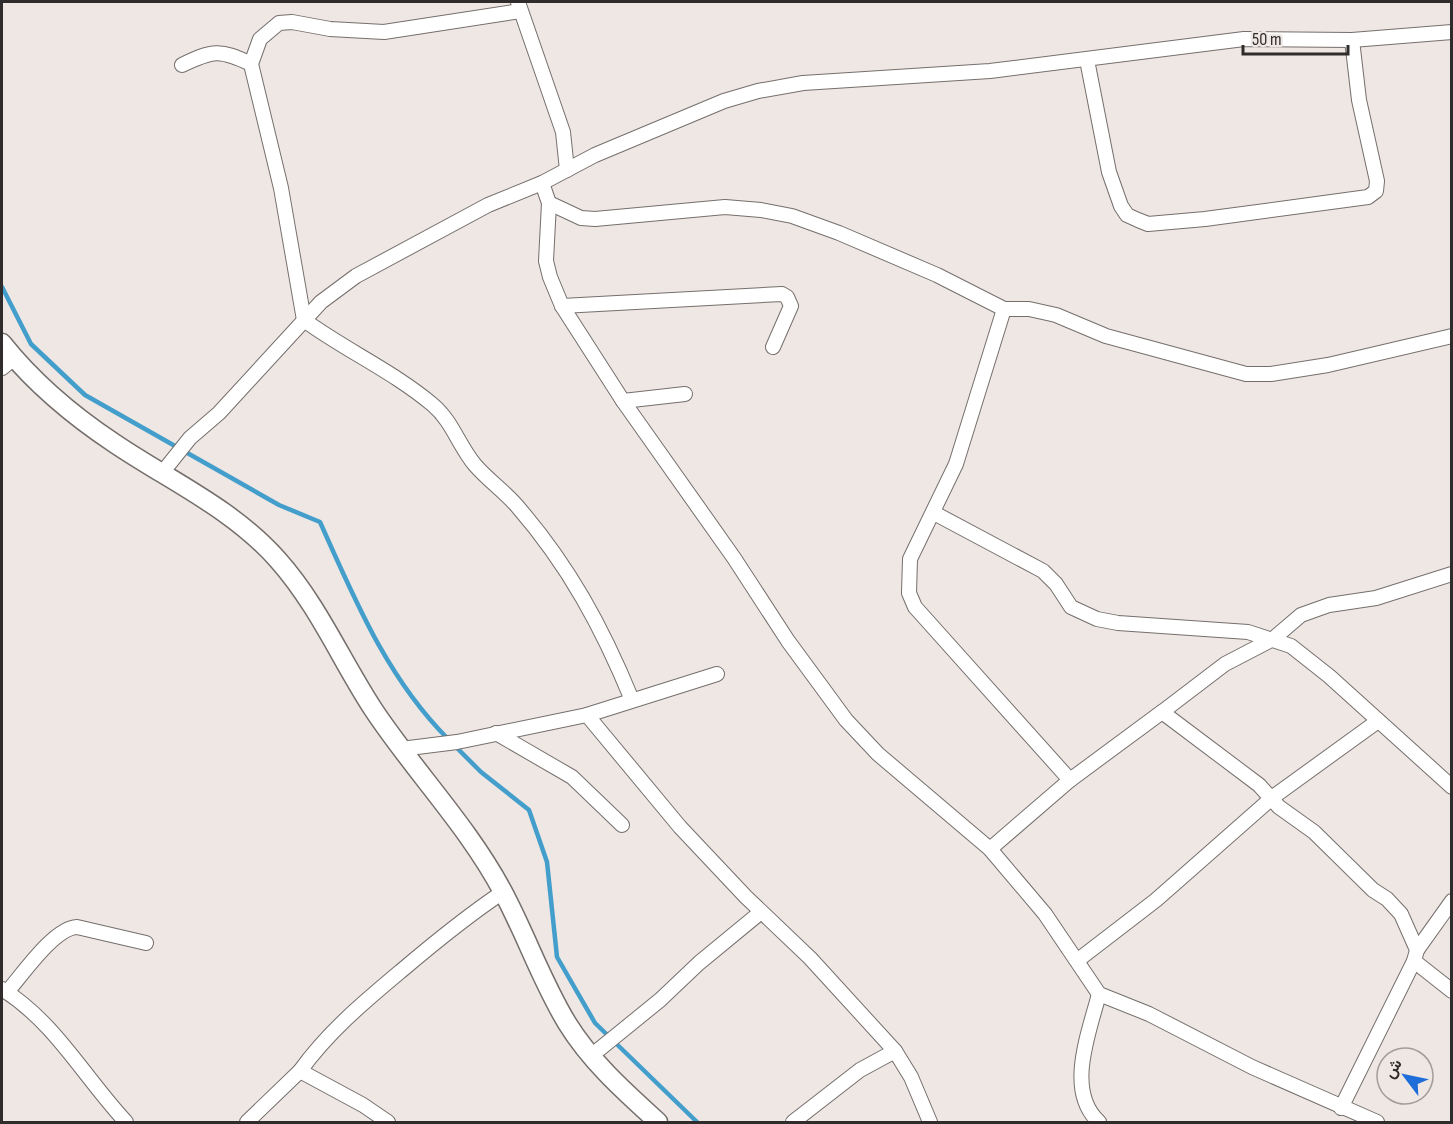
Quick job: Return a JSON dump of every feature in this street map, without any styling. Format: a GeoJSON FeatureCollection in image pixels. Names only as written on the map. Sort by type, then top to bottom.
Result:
{"type":"FeatureCollection","features":[{"type":"Feature","properties":{"kind":"street"},"geometry":{"type":"LineString","coordinates":[[567,170],[563,132],[519,6],[384,32],[330,29],[292,22],[279,23],[260,39],[251,64],[281,188],[304,320],[336,344],[403,384],[444,417],[468,457],[485,477],[515,504],[565,568],[606,637],[632,700]]}},
{"type":"Feature","properties":{"kind":"street"},"geometry":{"type":"LineString","coordinates":[[162,473],[190,438],[219,413],[321,302],[356,276],[488,205],[542,183],[682,118],[758,90],[802,83],[928,77],[1087,60],[1122,53],[1244,39],[1352,40],[1452,32]]}},
{"type":"Feature","properties":{"kind":"street"},"geometry":{"type":"LineString","coordinates":[[1087,60],[1109,172],[1121,206],[1127,214],[1148,224],[1194,220],[1373,195],[1377,181],[1359,100],[1352,40]]}},
{"type":"Feature","properties":{"kind":"street"},"geometry":{"type":"LineString","coordinates":[[182,65],[207,53],[219,51],[251,64]]}},
{"type":"Feature","properties":{"kind":"street"},"geometry":{"type":"LineString","coordinates":[[542,183],[549,203],[546,261],[562,306],[623,402],[746,576],[817,683],[846,720],[878,754],[990,849],[1045,914],[1099,994],[1149,1014],[1252,1067],[1377,1122]]}},
{"type":"Feature","properties":{"kind":"street"},"geometry":{"type":"LineString","coordinates":[[549,203],[581,218],[595,219],[725,207],[761,210],[792,216],[839,233],[937,276],[1004,309],[1029,309],[1056,315],[1106,336],[1153,350],[1257,375],[1369,357],[1452,336]]}},
{"type":"Feature","properties":{"kind":"street"},"geometry":{"type":"LineString","coordinates":[[562,306],[782,294],[787,297],[791,306],[773,347]]}},
{"type":"Feature","properties":{"kind":"street"},"geometry":{"type":"LineString","coordinates":[[1004,309],[956,464],[934,513],[916,541],[910,559],[909,593],[915,607],[1070,780]]}},
{"type":"Feature","properties":{"kind":"street"},"geometry":{"type":"LineString","coordinates":[[2,343],[8,363],[75,415],[162,473],[219,507],[252,534],[279,561],[319,616],[367,699],[482,857],[503,892],[567,1024],[591,1056],[658,1122]]}},
{"type":"Feature","properties":{"kind":"street"},"geometry":{"type":"LineString","coordinates":[[623,402],[685,394]]}},
{"type":"Feature","properties":{"kind":"street"},"geometry":{"type":"LineString","coordinates":[[934,513],[1043,571],[1056,584],[1071,608],[1082,614],[1118,623],[1226,629],[1273,639],[1291,646],[1329,676],[1452,787]]}},
{"type":"Feature","properties":{"kind":"street"},"geometry":{"type":"LineString","coordinates":[[990,849],[1070,780],[1225,664],[1273,639],[1301,615],[1329,605],[1376,598],[1452,574]]}},
{"type":"Feature","properties":{"kind":"street"},"geometry":{"type":"LineString","coordinates":[[402,750],[457,742],[496,732],[587,715],[717,674]]}},
{"type":"Feature","properties":{"kind":"street"},"geometry":{"type":"LineString","coordinates":[[1162,712],[1273,797],[1279,807],[1314,832],[1373,890],[1387,899],[1401,914],[1416,956],[1452,991]]}},
{"type":"Feature","properties":{"kind":"street"},"geometry":{"type":"LineString","coordinates":[[587,715],[680,827],[761,912],[810,957],[895,1051],[911,1077],[930,1122]]}},
{"type":"Feature","properties":{"kind":"street"},"geometry":{"type":"LineString","coordinates":[[1078,960],[1156,900],[1273,797],[1378,721]]}},
{"type":"Feature","properties":{"kind":"street"},"geometry":{"type":"LineString","coordinates":[[496,732],[572,777],[621,825]]}},
{"type":"Feature","properties":{"kind":"street"},"geometry":{"type":"LineString","coordinates":[[247,1122],[300,1071],[326,1037],[368,999],[468,915],[503,892]]}},
{"type":"Feature","properties":{"kind":"street"},"geometry":{"type":"LineString","coordinates":[[1341,1108],[1416,956],[1452,901]]}},
{"type":"Feature","properties":{"kind":"street"},"geometry":{"type":"LineString","coordinates":[[591,1056],[761,912]]}},
{"type":"Feature","properties":{"kind":"street"},"geometry":{"type":"LineString","coordinates":[[126,1122],[68,1049],[25,1005],[4,990],[53,939],[68,927],[77,927],[146,943]]}},
{"type":"Feature","properties":{"kind":"street"},"geometry":{"type":"LineString","coordinates":[[1099,994],[1086,1045],[1082,1076],[1083,1103],[1099,1122]]}},
{"type":"Feature","properties":{"kind":"street"},"geometry":{"type":"LineString","coordinates":[[793,1122],[860,1070],[895,1051]]}},
{"type":"Feature","properties":{"kind":"street"},"geometry":{"type":"LineString","coordinates":[[300,1071],[363,1105],[388,1122]]}},
{"type":"Feature","properties":{"kind":"waterway"},"geometry":{"type":"LineString","coordinates":[[2,287],[31,344],[85,395],[279,505],[320,522],[374,637],[407,690],[448,739]]}},
{"type":"Feature","properties":{"kind":"waterway"},"geometry":{"type":"LineString","coordinates":[[454,745],[481,772],[529,810],[547,862],[557,957],[595,1023],[697,1122]]}}]}
